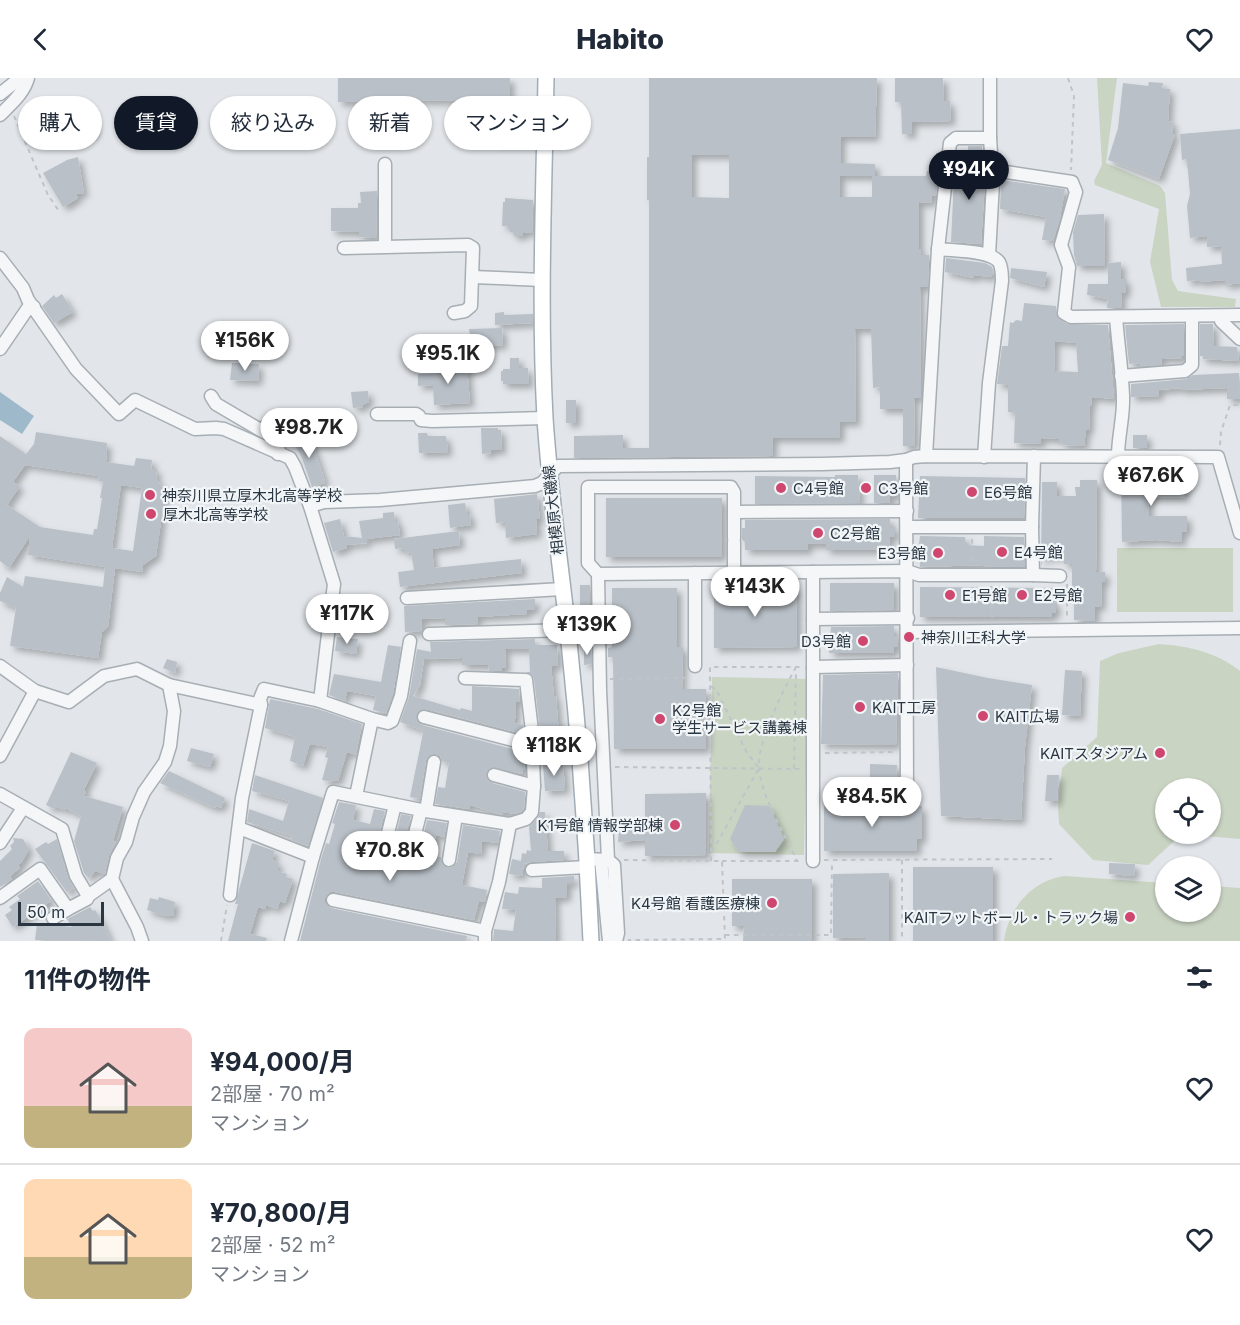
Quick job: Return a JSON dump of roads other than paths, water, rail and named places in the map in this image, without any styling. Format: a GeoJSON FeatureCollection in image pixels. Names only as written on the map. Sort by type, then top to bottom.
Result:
{"type":"FeatureCollection","features":[{"type":"Feature","properties":{"kind":"main road","name":"相模原大磯線"},"geometry":{"type":"LineString","coordinates":[[546,78],[542,280],[545,418],[549,474],[580,754],[596,862],[591,941]]}},
{"type":"Feature","properties":{"kind":"street"},"geometry":{"type":"LineString","coordinates":[[0,94],[20,78]]}},
{"type":"Feature","properties":{"kind":"street"},"geometry":{"type":"LineString","coordinates":[[0,115],[26,87],[28,78]]}},
{"type":"Feature","properties":{"kind":"street"},"geometry":{"type":"LineString","coordinates":[[989,255],[993,170],[990,138],[990,78]]}},
{"type":"Feature","properties":{"kind":"street"},"geometry":{"type":"LineString","coordinates":[[926,456],[938,249],[950,143],[956,138],[990,138]]}},
{"type":"Feature","properties":{"kind":"street"},"geometry":{"type":"LineString","coordinates":[[385,164],[385,246]]}},
{"type":"Feature","properties":{"kind":"street"},"geometry":{"type":"LineString","coordinates":[[993,170],[1071,182],[1076,192],[1061,245],[1069,267],[1064,313],[1071,317],[1240,315]]}},
{"type":"Feature","properties":{"kind":"street"},"geometry":{"type":"LineString","coordinates":[[344,248],[468,245],[474,248],[471,306],[465,311],[454,313]]}},
{"type":"Feature","properties":{"kind":"street"},"geometry":{"type":"LineString","coordinates":[[938,249],[989,255],[1001,266],[1002,281],[989,383],[984,456]]}},
{"type":"Feature","properties":{"kind":"street"},"geometry":{"type":"LineString","coordinates":[[0,258],[23,288],[76,369],[119,414],[135,400],[195,429],[224,429],[290,459],[310,506],[334,584],[320,701]]}},
{"type":"Feature","properties":{"kind":"street"},"geometry":{"type":"LineString","coordinates":[[473,277],[542,280]]}},
{"type":"Feature","properties":{"kind":"street"},"geometry":{"type":"LineString","coordinates":[[0,350],[28,308],[34,307]]}},
{"type":"Feature","properties":{"kind":"street"},"geometry":{"type":"LineString","coordinates":[[1121,375],[1185,371],[1192,365],[1192,316]]}},
{"type":"Feature","properties":{"kind":"street"},"geometry":{"type":"LineString","coordinates":[[1221,316],[1221,321],[1240,339]]}},
{"type":"Feature","properties":{"kind":"street"},"geometry":{"type":"LineString","coordinates":[[1116,317],[1123,397],[1118,456]]}},
{"type":"Feature","properties":{"kind":"street"},"geometry":{"type":"LineString","coordinates":[[210,396],[216,404],[279,441],[279,454]]}},
{"type":"Feature","properties":{"kind":"street"},"geometry":{"type":"LineString","coordinates":[[376,414],[416,414],[421,420],[432,425],[472,425],[545,418]]}},
{"type":"Feature","properties":{"kind":"street"},"geometry":{"type":"LineString","coordinates":[[261,431],[266,426],[274,429],[296,426]]}},
{"type":"Feature","properties":{"kind":"street"},"geometry":{"type":"LineString","coordinates":[[310,506],[324,502],[380,500],[535,486],[542,483],[558,466],[822,464],[906,460],[926,456],[1218,457],[1240,532]]}},
{"type":"Feature","properties":{"kind":"street"},"geometry":{"type":"LineString","coordinates":[[1034,456],[1032,527],[1034,575]]}},
{"type":"Feature","properties":{"kind":"street"},"geometry":{"type":"LineString","coordinates":[[906,460],[907,798]]}},
{"type":"Feature","properties":{"kind":"street"},"geometry":{"type":"LineString","coordinates":[[609,941],[596,862],[604,767],[598,574],[588,563],[588,487],[731,487],[734,492],[734,573]]}},
{"type":"Feature","properties":{"kind":"street"},"geometry":{"type":"LineString","coordinates":[[734,512],[906,511]]}},
{"type":"Feature","properties":{"kind":"street"},"geometry":{"type":"LineString","coordinates":[[907,526],[1032,527]]}},
{"type":"Feature","properties":{"kind":"street"},"geometry":{"type":"LineString","coordinates":[[598,574],[907,571],[918,575],[1060,576]]}},
{"type":"Feature","properties":{"kind":"street"},"geometry":{"type":"LineString","coordinates":[[813,572],[813,861]]}},
{"type":"Feature","properties":{"kind":"street"},"geometry":{"type":"LineString","coordinates":[[695,573],[695,666]]}},
{"type":"Feature","properties":{"kind":"street"},"geometry":{"type":"LineString","coordinates":[[407,598],[562,589]]}},
{"type":"Feature","properties":{"kind":"street"},"geometry":{"type":"LineString","coordinates":[[813,619],[908,618]]}},
{"type":"Feature","properties":{"kind":"street"},"geometry":{"type":"LineString","coordinates":[[429,634],[498,627],[567,630]]}},
{"type":"Feature","properties":{"kind":"street"},"geometry":{"type":"LineString","coordinates":[[907,632],[1240,628]]}},
{"type":"Feature","properties":{"kind":"street"},"geometry":{"type":"LineString","coordinates":[[230,895],[242,798],[264,688],[320,701],[388,723],[392,721],[401,696],[410,641]]}},
{"type":"Feature","properties":{"kind":"street"},"geometry":{"type":"LineString","coordinates":[[813,667],[907,665]]}},
{"type":"Feature","properties":{"kind":"street"},"geometry":{"type":"LineString","coordinates":[[0,666],[35,691],[69,702],[104,676],[137,669],[169,686],[261,705]]}},
{"type":"Feature","properties":{"kind":"street"},"geometry":{"type":"LineString","coordinates":[[291,941],[333,792],[424,811],[510,824],[526,819],[532,812],[534,786],[526,680],[465,678]]}},
{"type":"Feature","properties":{"kind":"street"},"geometry":{"type":"LineString","coordinates":[[53,918],[87,900],[88,896],[112,879],[117,858],[126,842],[132,817],[144,792],[165,762],[170,746],[174,711],[169,686]]}},
{"type":"Feature","properties":{"kind":"street"},"geometry":{"type":"LineString","coordinates":[[0,756],[35,691]]}},
{"type":"Feature","properties":{"kind":"street"},"geometry":{"type":"LineString","coordinates":[[424,717],[532,751],[580,754]]}},
{"type":"Feature","properties":{"kind":"street"},"geometry":{"type":"LineString","coordinates":[[356,796],[372,719]]}},
{"type":"Feature","properties":{"kind":"street"},"geometry":{"type":"LineString","coordinates":[[395,805],[386,845],[411,850],[424,811],[434,762]]}},
{"type":"Feature","properties":{"kind":"street"},"geometry":{"type":"LineString","coordinates":[[494,775],[534,786]]}},
{"type":"Feature","properties":{"kind":"street"},"geometry":{"type":"LineString","coordinates":[[0,794],[62,829],[76,876],[88,896]]}},
{"type":"Feature","properties":{"kind":"street"},"geometry":{"type":"LineString","coordinates":[[0,843],[23,807]]}},
{"type":"Feature","properties":{"kind":"street"},"geometry":{"type":"LineString","coordinates":[[448,860],[456,816]]}},
{"type":"Feature","properties":{"kind":"street"},"geometry":{"type":"LineString","coordinates":[[333,900],[485,936],[499,882],[510,824]]}},
{"type":"Feature","properties":{"kind":"street"},"geometry":{"type":"LineString","coordinates":[[239,828],[313,857]]}},
{"type":"Feature","properties":{"kind":"street"},"geometry":{"type":"LineString","coordinates":[[532,870],[596,862],[614,865],[619,941]]}},
{"type":"Feature","properties":{"kind":"street"},"geometry":{"type":"LineString","coordinates":[[1,904],[38,864],[68,909]]}},
{"type":"Feature","properties":{"kind":"street"},"geometry":{"type":"LineString","coordinates":[[112,879],[138,927],[142,941]]}},
{"type":"Feature","properties":{"kind":"water"},"geometry":{"type":"Polygon","coordinates":[[[0,392],[34,416],[22,434],[0,420],[0,392]]]}},
{"type":"Feature","properties":{"kind":"place","name":"C4号館"},"geometry":{"type":"Point","coordinates":[781,488]}},
{"type":"Feature","properties":{"kind":"place","name":"C3号館"},"geometry":{"type":"Point","coordinates":[866,488]}},
{"type":"Feature","properties":{"kind":"place","name":"E6号館"},"geometry":{"type":"Point","coordinates":[972,492]}},
{"type":"Feature","properties":{"kind":"place","name":"神奈川県立厚木北高等学校"},"geometry":{"type":"Point","coordinates":[150,495]}},
{"type":"Feature","properties":{"kind":"place","name":"厚木北高等学校"},"geometry":{"type":"Point","coordinates":[151,514]}},
{"type":"Feature","properties":{"kind":"place","name":"C2号館"},"geometry":{"type":"Point","coordinates":[818,533]}},
{"type":"Feature","properties":{"kind":"place","name":"E4号館"},"geometry":{"type":"Point","coordinates":[1002,552]}},
{"type":"Feature","properties":{"kind":"place","name":"E3号館"},"geometry":{"type":"Point","coordinates":[938,553]}},
{"type":"Feature","properties":{"kind":"place","name":"E1号館"},"geometry":{"type":"Point","coordinates":[950,595]}},
{"type":"Feature","properties":{"kind":"place","name":"E2号館"},"geometry":{"type":"Point","coordinates":[1022,595]}},
{"type":"Feature","properties":{"kind":"place","name":"神奈川工科大学"},"geometry":{"type":"Point","coordinates":[909,637]}},
{"type":"Feature","properties":{"kind":"place","name":"D3号館"},"geometry":{"type":"Point","coordinates":[863,641]}},
{"type":"Feature","properties":{"kind":"place","name":"KAIT工房"},"geometry":{"type":"Point","coordinates":[860,707]}},
{"type":"Feature","properties":{"kind":"place","name":"KAIT広場"},"geometry":{"type":"Point","coordinates":[983,716]}},
{"type":"Feature","properties":{"kind":"place","name":"K2号館 学生サービス講義棟"},"geometry":{"type":"Point","coordinates":[660,719]}},
{"type":"Feature","properties":{"kind":"place","name":"KAITスタジアム"},"geometry":{"type":"Point","coordinates":[1160,753]}},
{"type":"Feature","properties":{"kind":"place","name":"K1号館 情報学部棟"},"geometry":{"type":"Point","coordinates":[675,825]}},
{"type":"Feature","properties":{"kind":"place","name":"K4号館 看護医療棟"},"geometry":{"type":"Point","coordinates":[772,903]}},
{"type":"Feature","properties":{"kind":"place","name":"KAITフットボール・トラック場"},"geometry":{"type":"Point","coordinates":[1130,917]}}]}
